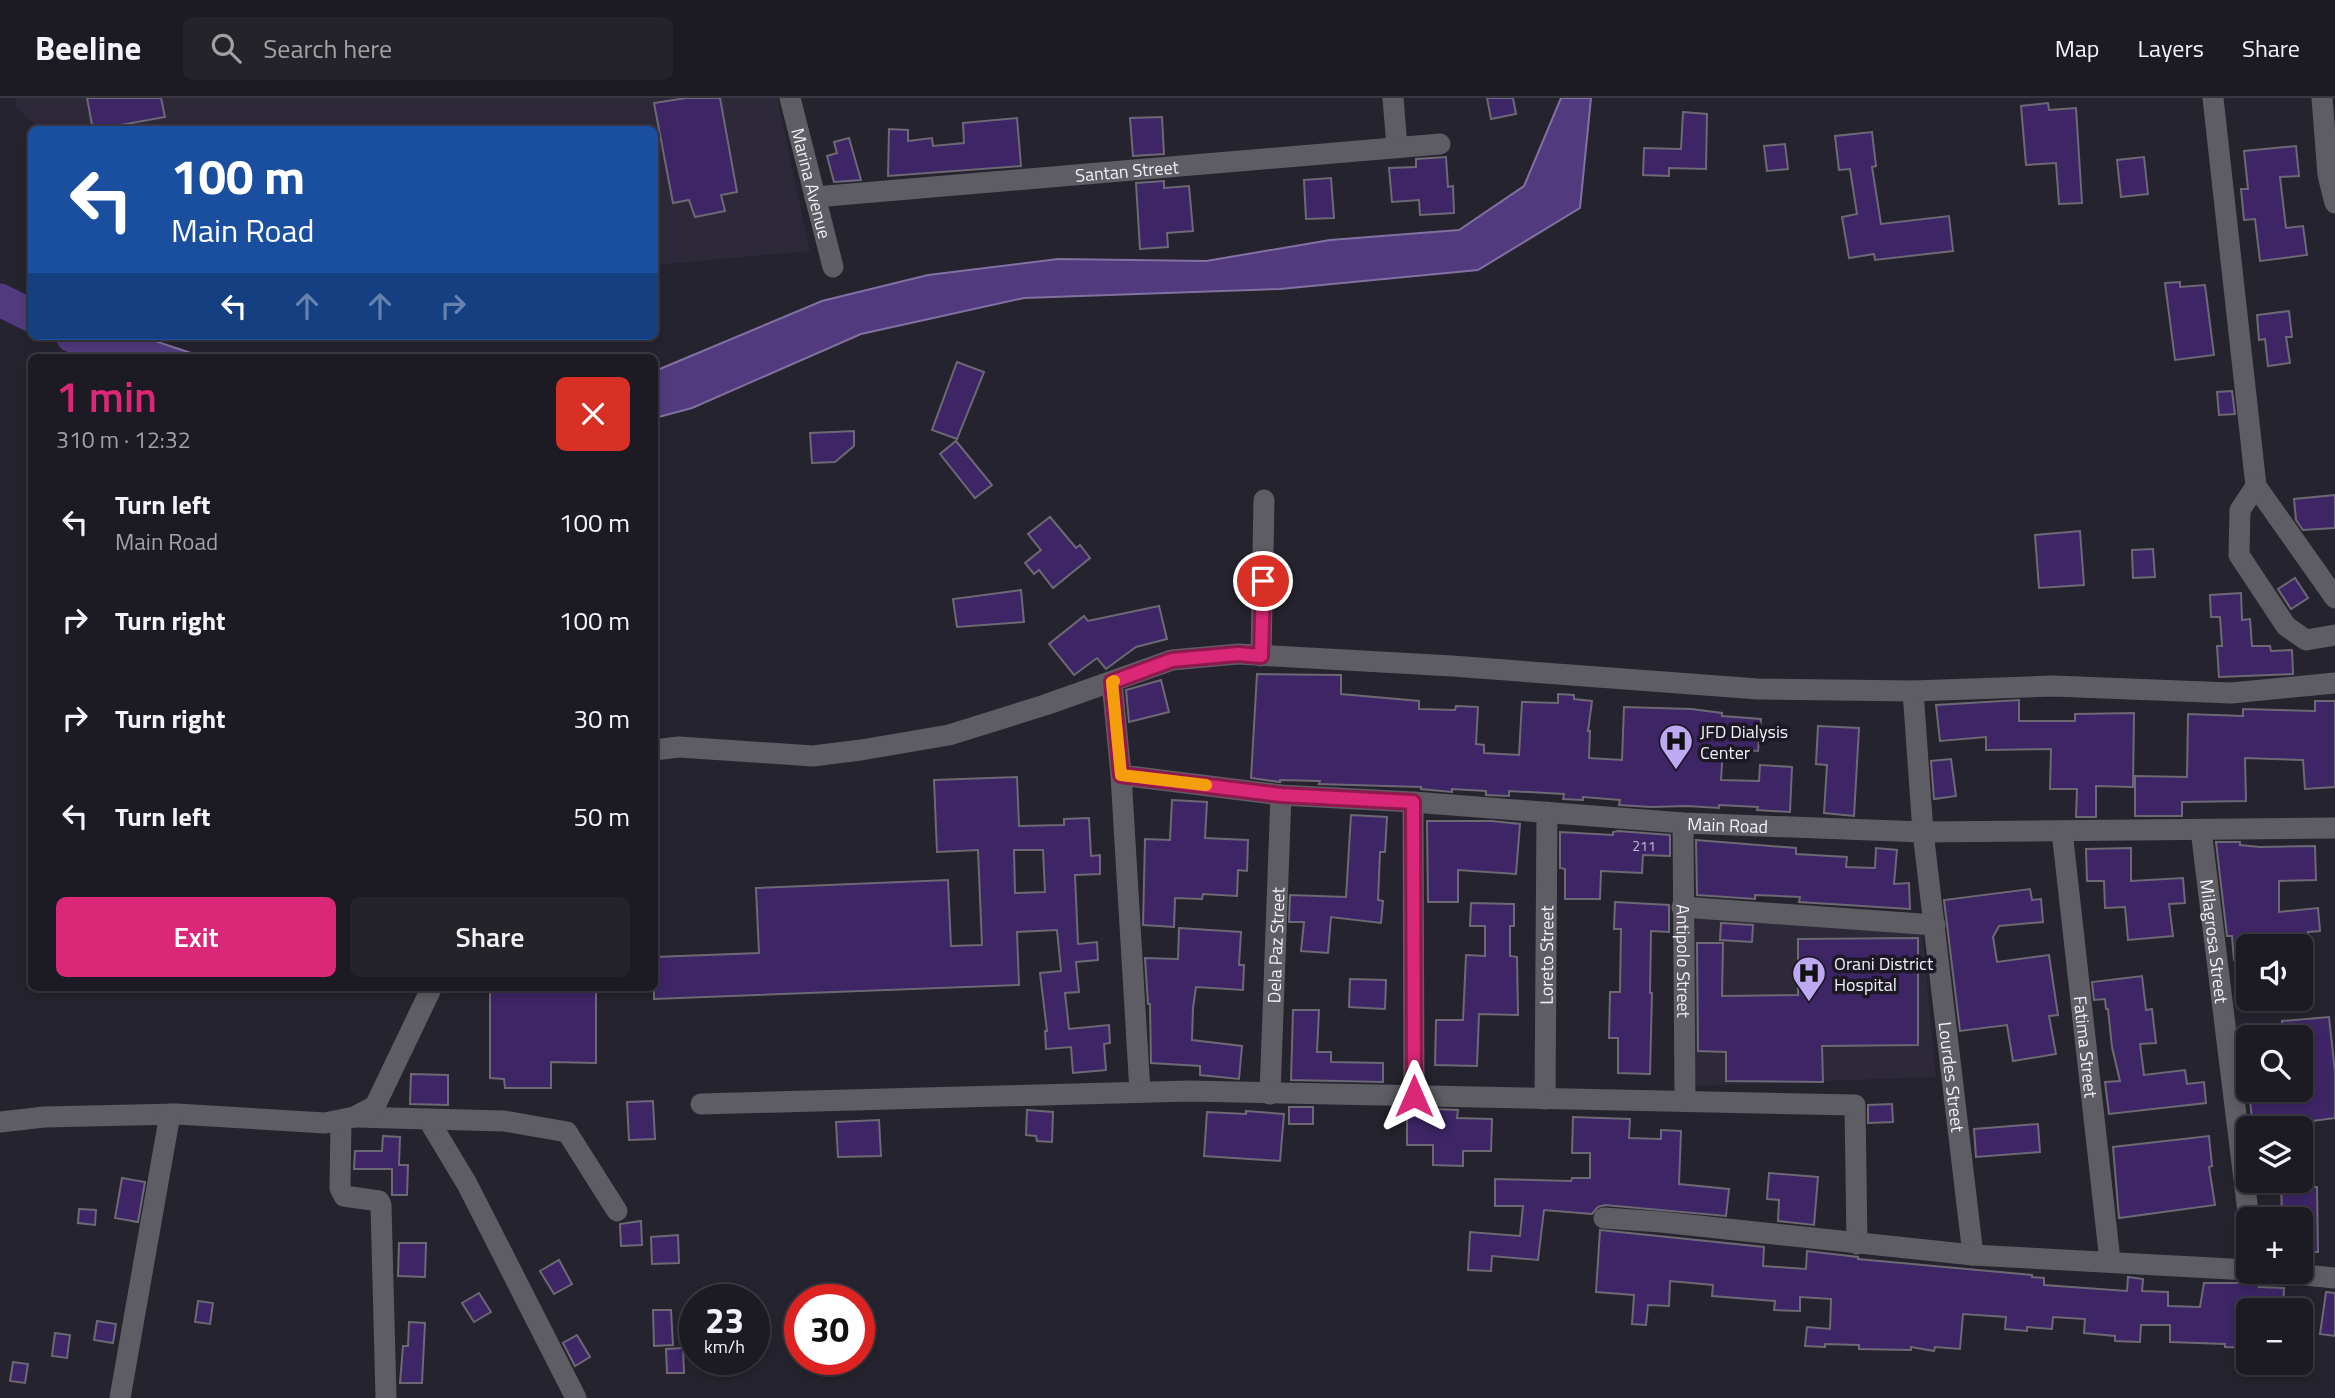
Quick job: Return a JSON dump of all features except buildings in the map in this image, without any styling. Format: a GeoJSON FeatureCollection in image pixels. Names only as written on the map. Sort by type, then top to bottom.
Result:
{"type":"FeatureCollection","features":[{"type":"Feature","properties":{"kind":"street","name":"Marina Avenue"},"geometry":{"type":"LineString","coordinates":[[790,98],[833,267]]}},
{"type":"Feature","properties":{"kind":"street"},"geometry":{"type":"LineString","coordinates":[[1393,98],[1397,147]]}},
{"type":"Feature","properties":{"kind":"street"},"geometry":{"type":"LineString","coordinates":[[2214,98],[2256,486],[2335,598]]}},
{"type":"Feature","properties":{"kind":"street"},"geometry":{"type":"LineString","coordinates":[[2322,98],[2328,175],[2335,203]]}},
{"type":"Feature","properties":{"kind":"street","name":"Santan Street"},"geometry":{"type":"LineString","coordinates":[[815,197],[1440,144]]}},
{"type":"Feature","properties":{"kind":"street"},"geometry":{"type":"LineString","coordinates":[[2256,486],[2240,510],[2239,555],[2286,626],[2306,640],[2335,635]]}},
{"type":"Feature","properties":{"kind":"street"},"geometry":{"type":"LineString","coordinates":[[1261,656],[1264,500]]}},
{"type":"Feature","properties":{"kind":"street"},"geometry":{"type":"LineString","coordinates":[[658,750],[679,747],[813,756],[860,750],[948,734],[1172,660],[1238,654],[1452,666],[1758,689],[1913,691],[2053,686],[2231,693],[2335,682]]}},
{"type":"Feature","properties":{"kind":"street"},"geometry":{"type":"LineString","coordinates":[[1112,682],[1121,775],[1140,1092]]}},
{"type":"Feature","properties":{"kind":"street","name":"Lourdes Street"},"geometry":{"type":"LineString","coordinates":[[1913,691],[1923,832],[1973,1255]]}},
{"type":"Feature","properties":{"kind":"street","name":"Main Road"},"geometry":{"type":"LineString","coordinates":[[1121,775],[1281,795],[1413,802],[1683,823],[1923,832],[2335,828]]}},
{"type":"Feature","properties":{"kind":"street","name":"Dela Paz Street"},"geometry":{"type":"LineString","coordinates":[[1270,1094],[1281,795]]}},
{"type":"Feature","properties":{"kind":"street"},"geometry":{"type":"LineString","coordinates":[[1413,802],[1414,1096]]}},
{"type":"Feature","properties":{"kind":"street","name":"Loreto Street"},"geometry":{"type":"LineString","coordinates":[[1545,1099],[1547,812]]}},
{"type":"Feature","properties":{"kind":"street","name":"Antipolo Street"},"geometry":{"type":"LineString","coordinates":[[1683,823],[1685,1101]]}},
{"type":"Feature","properties":{"kind":"street","name":"Milagrosa Street"},"geometry":{"type":"LineString","coordinates":[[2201,830],[2247,1207]]}},
{"type":"Feature","properties":{"kind":"street","name":"Fatima Street"},"geometry":{"type":"LineString","coordinates":[[2062,831],[2110,1261]]}},
{"type":"Feature","properties":{"kind":"street"},"geometry":{"type":"LineString","coordinates":[[1682,907],[1935,925]]}},
{"type":"Feature","properties":{"kind":"street"},"geometry":{"type":"LineString","coordinates":[[0,1122],[44,1117],[170,1114],[325,1123],[347,1118],[375,1106],[430,991]]}},
{"type":"Feature","properties":{"kind":"street"},"geometry":{"type":"LineString","coordinates":[[701,1104],[1140,1092],[1855,1105],[1857,1244]]}},
{"type":"Feature","properties":{"kind":"street"},"geometry":{"type":"LineString","coordinates":[[120,1398],[170,1114]]}},
{"type":"Feature","properties":{"kind":"street"},"geometry":{"type":"LineString","coordinates":[[347,1118],[504,1121],[567,1132],[617,1211]]}},
{"type":"Feature","properties":{"kind":"street"},"geometry":{"type":"LineString","coordinates":[[347,1118],[340,1188],[344,1196],[379,1201],[381,1205],[386,1398]]}},
{"type":"Feature","properties":{"kind":"street"},"geometry":{"type":"LineString","coordinates":[[428,1119],[467,1184],[576,1398]]}},
{"type":"Feature","properties":{"kind":"street"},"geometry":{"type":"LineString","coordinates":[[1604,1218],[1973,1255],[2236,1269]]}},
{"type":"Feature","properties":{"kind":"street"},"geometry":{"type":"LineString","coordinates":[[2313,1276],[2335,1278]]}},
{"type":"Feature","properties":{"kind":"shaded area"},"geometry":{"type":"Polygon","coordinates":[[[16,98],[777,98],[810,251],[658,265],[658,126],[37,126],[16,107],[16,98]]]}},
{"type":"Feature","properties":{"kind":"shaded area"},"geometry":{"type":"Polygon","coordinates":[[[1561,98],[1591,98],[1580,208],[1478,270],[1280,289],[1024,298],[861,334],[692,408],[658,417],[658,370],[822,301],[928,275],[1058,259],[1206,261],[1330,240],[1459,230],[1524,186],[1561,98]]]}},
{"type":"Feature","properties":{"kind":"shaded area"},"geometry":{"type":"Polygon","coordinates":[[[81,340],[152,340],[194,354],[75,354],[81,340]]]}},
{"type":"Feature","properties":{"kind":"shaded area","name":"Orani District Hospital"},"geometry":{"type":"Polygon","coordinates":[[[1688,914],[1922,929],[1936,1077],[1691,1086],[1688,914]]]}},
{"type":"Feature","properties":{"kind":"waterway"},"geometry":{"type":"LineString","coordinates":[[0,300],[28,314]]}},
{"type":"Feature","properties":{"kind":"waterway"},"geometry":{"type":"LineString","coordinates":[[83,340],[120,354]]}},
{"type":"Feature","properties":{"kind":"slow traffic"},"geometry":{"type":"LineString","coordinates":[[1114,681],[1121,775],[1206,785]]}},
{"type":"Feature","properties":{"kind":"place","name":"JFD Dialysis Center"},"geometry":{"type":"Point","coordinates":[1676,771]}},
{"type":"Feature","properties":{"kind":"place","name":"Orani District Hospital"},"geometry":{"type":"Point","coordinates":[1809,1003]}},
{"type":"Feature","properties":{"kind":"route"},"geometry":{"type":"LineString","coordinates":[[1263,581],[1261,656],[1238,654],[1172,660],[1112,682],[1121,775],[1281,795],[1413,802],[1414,1096]]}}]}
